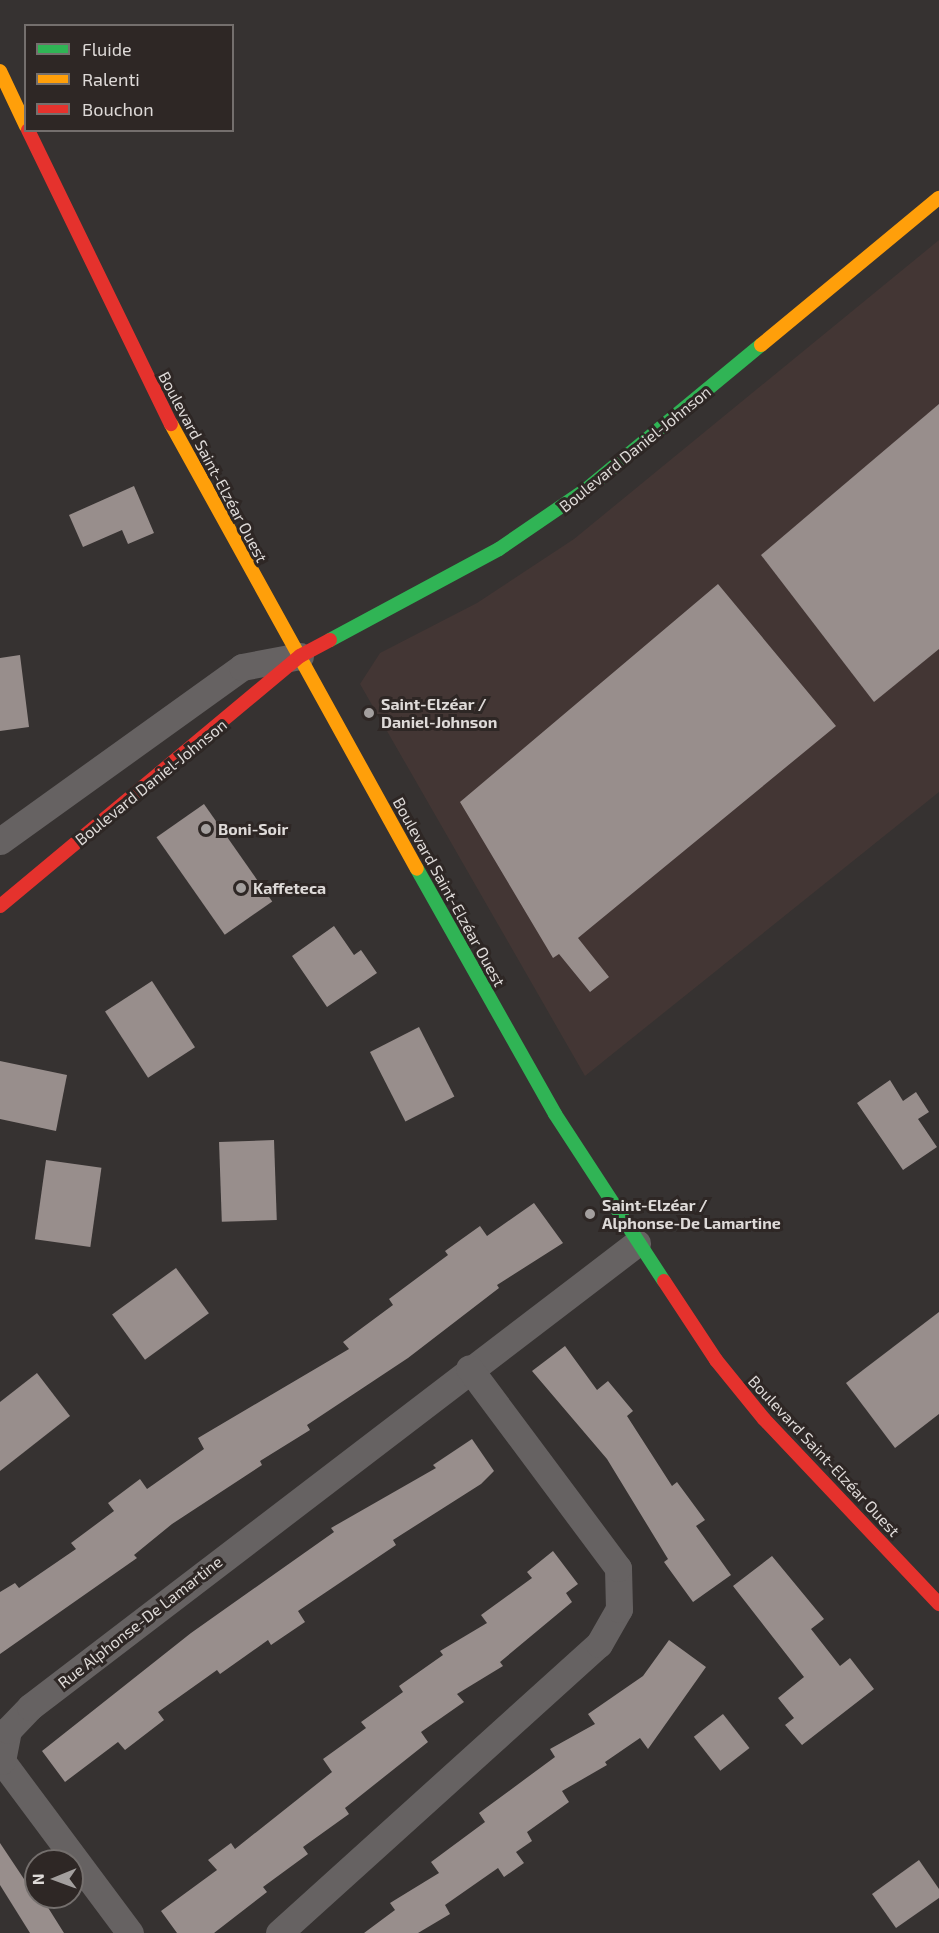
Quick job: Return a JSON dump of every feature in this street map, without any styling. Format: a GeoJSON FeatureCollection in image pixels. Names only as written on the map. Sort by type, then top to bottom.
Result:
{"type":"FeatureCollection","features":[{"type":"Feature","properties":{"kind":"street"},"geometry":{"type":"LineString","coordinates":[[0,71],[24,122]]}},
{"type":"Feature","properties":{"kind":"street","name":"Boulevard Saint-Elzéar Ouest"},"geometry":{"type":"LineString","coordinates":[[29,132],[139,363],[537,1085],[637,1243],[746,1398],[939,1604]]}},
{"type":"Feature","properties":{"kind":"street","name":"Boulevard Daniel-Johnson"},"geometry":{"type":"LineString","coordinates":[[0,906],[300,656],[452,576],[554,513],[939,198]]}},
{"type":"Feature","properties":{"kind":"street","name":"Boulevard Daniel-Johnson"},"geometry":{"type":"LineString","coordinates":[[0,841],[242,667],[300,656]]}},
{"type":"Feature","properties":{"kind":"street","name":"Rue Alphonse-De Lamartine"},"geometry":{"type":"LineString","coordinates":[[130,1933],[2,1761],[8,1730],[30,1707],[469,1368],[637,1243]]}},
{"type":"Feature","properties":{"kind":"street"},"geometry":{"type":"LineString","coordinates":[[279,1933],[599,1644],[619,1609],[618,1568],[469,1368]]}},
{"type":"Feature","properties":{"kind":"shaded area"},"geometry":{"type":"Polygon","coordinates":[[[939,240],[939,792],[585,1076],[360,684],[380,653],[477,603],[574,539],[939,240]]]}},
{"type":"Feature","properties":{"kind":"building"},"geometry":{"type":"Polygon","coordinates":[[[939,404],[939,649],[874,702],[761,555],[939,404]]]}},
{"type":"Feature","properties":{"kind":"building"},"geometry":{"type":"Polygon","coordinates":[[[134,486],[154,533],[128,544],[122,530],[83,547],[69,515],[134,486]]]}},
{"type":"Feature","properties":{"kind":"building"},"geometry":{"type":"Polygon","coordinates":[[[718,584],[836,726],[578,938],[609,977],[590,992],[559,954],[553,958],[460,802],[718,584]]]}},
{"type":"Feature","properties":{"kind":"building"},"geometry":{"type":"Polygon","coordinates":[[[20,655],[29,727],[0,731],[0,658],[20,655]]]}},
{"type":"Feature","properties":{"kind":"building"},"geometry":{"type":"Polygon","coordinates":[[[204,804],[272,901],[225,935],[156,837],[204,804]]]}},
{"type":"Feature","properties":{"kind":"building"},"geometry":{"type":"Polygon","coordinates":[[[334,926],[354,955],[361,950],[377,973],[327,1007],[292,956],[334,926]]]}},
{"type":"Feature","properties":{"kind":"building"},"geometry":{"type":"Polygon","coordinates":[[[152,981],[195,1047],[148,1078],[105,1011],[152,981]]]}},
{"type":"Feature","properties":{"kind":"building"},"geometry":{"type":"Polygon","coordinates":[[[419,1027],[454,1096],[405,1121],[370,1052],[419,1027]]]}},
{"type":"Feature","properties":{"kind":"building"},"geometry":{"type":"Polygon","coordinates":[[[0,1061],[67,1075],[56,1131],[0,1119],[0,1061]]]}},
{"type":"Feature","properties":{"kind":"building"},"geometry":{"type":"Polygon","coordinates":[[[890,1080],[903,1101],[916,1092],[929,1112],[918,1119],[937,1147],[903,1170],[857,1103],[890,1080]]]}},
{"type":"Feature","properties":{"kind":"building"},"geometry":{"type":"Polygon","coordinates":[[[274,1140],[277,1220],[222,1222],[219,1142],[274,1140]]]}},
{"type":"Feature","properties":{"kind":"building"},"geometry":{"type":"Polygon","coordinates":[[[46,1160],[101,1168],[90,1247],[35,1239],[46,1160]]]}},
{"type":"Feature","properties":{"kind":"building"},"geometry":{"type":"Polygon","coordinates":[[[534,1203],[563,1243],[497,1285],[499,1288],[408,1358],[307,1425],[310,1430],[260,1461],[262,1465],[172,1524],[134,1555],[137,1558],[0,1654],[0,1592],[15,1583],[19,1588],[76,1549],[71,1543],[114,1511],[108,1503],[140,1479],[147,1489],[204,1449],[198,1438],[349,1349],[343,1342],[393,1305],[389,1299],[448,1255],[445,1251],[480,1226],[487,1236],[534,1203]]]}},
{"type":"Feature","properties":{"kind":"building"},"geometry":{"type":"Polygon","coordinates":[[[176,1268],[209,1313],[145,1360],[112,1314],[176,1268]]]}},
{"type":"Feature","properties":{"kind":"building"},"geometry":{"type":"Polygon","coordinates":[[[939,1312],[939,1414],[895,1448],[846,1383],[939,1312]]]}},
{"type":"Feature","properties":{"kind":"building"},"geometry":{"type":"Polygon","coordinates":[[[565,1346],[597,1390],[608,1381],[633,1411],[627,1416],[672,1486],[677,1482],[705,1520],[696,1526],[731,1575],[693,1602],[664,1562],[668,1559],[607,1459],[532,1371],[565,1346]]]}},
{"type":"Feature","properties":{"kind":"building"},"geometry":{"type":"Polygon","coordinates":[[[37,1373],[70,1416],[0,1471],[0,1402],[37,1373]]]}},
{"type":"Feature","properties":{"kind":"building"},"geometry":{"type":"Polygon","coordinates":[[[472,1439],[494,1471],[481,1484],[393,1540],[396,1545],[298,1611],[305,1622],[271,1645],[268,1640],[220,1674],[217,1670],[158,1712],[164,1720],[125,1750],[118,1742],[65,1782],[42,1751],[191,1633],[334,1532],[331,1528],[436,1468],[433,1465],[472,1439]]]}},
{"type":"Feature","properties":{"kind":"building"},"geometry":{"type":"Polygon","coordinates":[[[553,1551],[578,1584],[566,1593],[572,1602],[500,1662],[503,1666],[457,1694],[464,1702],[421,1732],[428,1742],[345,1808],[349,1814],[303,1847],[308,1854],[263,1887],[267,1892],[214,1933],[177,1933],[161,1911],[217,1870],[208,1860],[231,1843],[235,1849],[332,1772],[323,1759],[366,1728],[361,1722],[403,1692],[399,1686],[443,1655],[440,1651],[487,1623],[481,1615],[532,1578],[527,1572],[553,1551]]]}},
{"type":"Feature","properties":{"kind":"building"},"geometry":{"type":"Polygon","coordinates":[[[772,1556],[824,1619],[811,1629],[840,1666],[850,1658],[874,1689],[802,1745],[785,1725],[794,1718],[778,1698],[804,1677],[733,1586],[772,1556]]]}},
{"type":"Feature","properties":{"kind":"building"},"geometry":{"type":"Polygon","coordinates":[[[669,1640],[706,1667],[648,1749],[640,1738],[605,1762],[607,1765],[562,1791],[569,1802],[527,1832],[532,1841],[516,1852],[524,1863],[504,1877],[498,1868],[445,1905],[450,1914],[418,1933],[364,1933],[395,1910],[390,1903],[439,1873],[431,1862],[485,1822],[479,1813],[555,1757],[550,1749],[595,1724],[588,1714],[643,1676],[669,1640]]]}},
{"type":"Feature","properties":{"kind":"building"},"geometry":{"type":"Polygon","coordinates":[[[723,1714],[749,1748],[720,1771],[694,1737],[723,1714]]]}},
{"type":"Feature","properties":{"kind":"building"},"geometry":{"type":"Polygon","coordinates":[[[0,1843],[24,1879],[24,1909],[49,1909],[64,1933],[30,1933],[0,1885],[0,1843]]]}},
{"type":"Feature","properties":{"kind":"building"},"geometry":{"type":"Polygon","coordinates":[[[919,1860],[939,1889],[939,1898],[896,1928],[872,1894],[919,1860]]]}},
{"type":"Feature","properties":{"kind":"traffic: fast"},"geometry":{"type":"LineString","coordinates":[[330,640],[499,549],[588,488],[761,345]]}},
{"type":"Feature","properties":{"kind":"traffic: fast"},"geometry":{"type":"LineString","coordinates":[[417,869],[555,1114],[664,1281]]}},
{"type":"Feature","properties":{"kind":"traffic: slow"},"geometry":{"type":"LineString","coordinates":[[0,71],[24,122]]}},
{"type":"Feature","properties":{"kind":"traffic: slow"},"geometry":{"type":"LineString","coordinates":[[761,345],[939,198]]}},
{"type":"Feature","properties":{"kind":"traffic: slow"},"geometry":{"type":"LineString","coordinates":[[171,424],[417,869]]}},
{"type":"Feature","properties":{"kind":"traffic: jam"},"geometry":{"type":"LineString","coordinates":[[29,132],[171,424]]}},
{"type":"Feature","properties":{"kind":"traffic: jam"},"geometry":{"type":"LineString","coordinates":[[0,906],[300,656],[330,640]]}},
{"type":"Feature","properties":{"kind":"traffic: jam"},"geometry":{"type":"LineString","coordinates":[[664,1281],[716,1360],[764,1419],[939,1604]]}},
{"type":"Feature","properties":{"kind":"place","name":"Saint-Elzéar / Daniel-Johnson"},"geometry":{"type":"Point","coordinates":[369,713]}},
{"type":"Feature","properties":{"kind":"place","name":"Boni-Soir"},"geometry":{"type":"Point","coordinates":[206,829]}},
{"type":"Feature","properties":{"kind":"place","name":"Kaffeteca"},"geometry":{"type":"Point","coordinates":[241,888]}},
{"type":"Feature","properties":{"kind":"place","name":"Saint-Elzéar / Alphonse-De Lamartine"},"geometry":{"type":"Point","coordinates":[590,1214]}}]}
